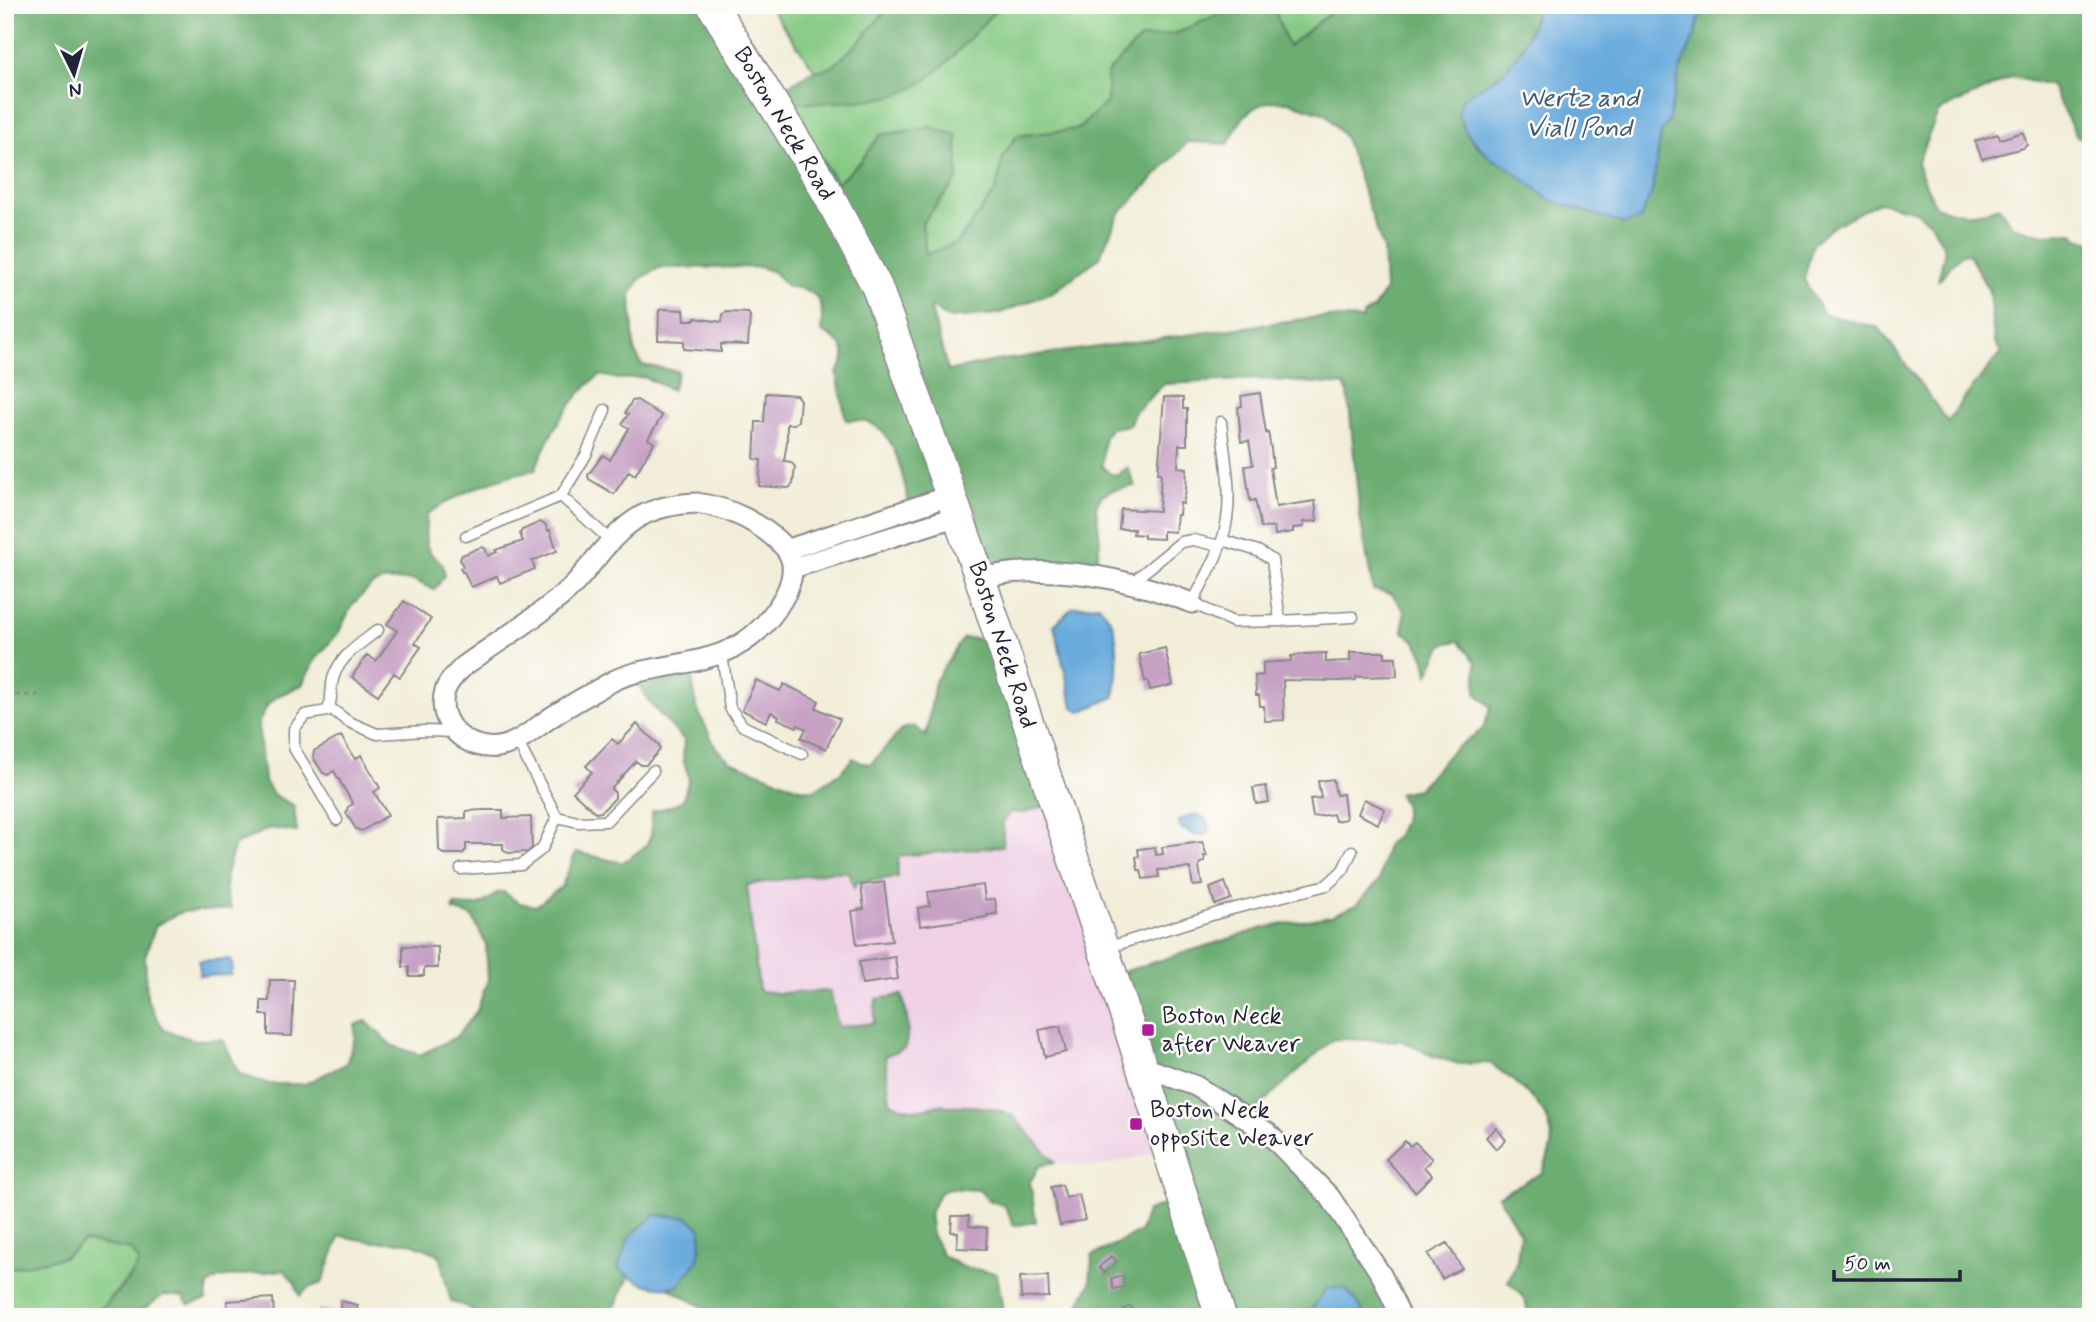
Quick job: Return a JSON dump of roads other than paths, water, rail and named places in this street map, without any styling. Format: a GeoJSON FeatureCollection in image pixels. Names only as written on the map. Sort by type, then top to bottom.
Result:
{"type":"FeatureCollection","features":[{"type":"Feature","properties":{"kind":"main road","name":"Boston Neck Road"},"geometry":{"type":"LineString","coordinates":[[712,5],[822,183],[877,287],[980,578],[1104,949],[1221,1317]]}},
{"type":"Feature","properties":{"kind":"street"},"geometry":{"type":"LineString","coordinates":[[697,503],[725,509],[755,523],[786,550],[792,559],[793,569],[788,588],[778,608],[753,635],[722,654],[617,679],[517,741],[500,746],[479,745],[455,732],[443,708],[445,691],[452,678],[464,666],[564,594],[582,578],[611,541],[620,530],[640,516],[676,504],[697,503]]}},
{"type":"Feature","properties":{"kind":"street"},"geometry":{"type":"LineString","coordinates":[[786,550],[887,517],[955,506]]}},
{"type":"Feature","properties":{"kind":"street"},"geometry":{"type":"LineString","coordinates":[[793,569],[894,536],[955,506]]}},
{"type":"Feature","properties":{"kind":"street"},"geometry":{"type":"LineString","coordinates":[[887,517],[894,536]]}},
{"type":"Feature","properties":{"kind":"street"},"geometry":{"type":"LineString","coordinates":[[980,578],[1009,572],[1046,571],[1103,577],[1192,603]]}},
{"type":"Feature","properties":{"kind":"street"},"geometry":{"type":"LineString","coordinates":[[1141,1066],[1196,1086],[1268,1133],[1330,1197],[1382,1276],[1401,1317]]}},
{"type":"Feature","properties":{"kind":"lane"},"geometry":{"type":"LineString","coordinates":[[466,536],[561,496],[586,455],[605,410]]}},
{"type":"Feature","properties":{"kind":"lane"},"geometry":{"type":"LineString","coordinates":[[1221,422],[1228,495],[1227,520],[1221,543],[1192,603],[1233,622],[1353,617]]}},
{"type":"Feature","properties":{"kind":"lane"},"geometry":{"type":"LineString","coordinates":[[561,496],[611,541]]}},
{"type":"Feature","properties":{"kind":"lane"},"geometry":{"type":"LineString","coordinates":[[1130,583],[1181,542],[1193,540],[1221,543],[1258,551],[1272,560],[1280,621]]}},
{"type":"Feature","properties":{"kind":"lane"},"geometry":{"type":"LineString","coordinates":[[337,820],[294,748],[294,729],[305,715],[327,711],[332,703],[332,683],[345,656],[378,630]]}},
{"type":"Feature","properties":{"kind":"lane"},"geometry":{"type":"LineString","coordinates":[[722,654],[730,708],[743,726],[802,754]]}},
{"type":"Feature","properties":{"kind":"lane"},"geometry":{"type":"LineString","coordinates":[[329,707],[347,721],[377,734],[455,732]]}},
{"type":"Feature","properties":{"kind":"lane"},"geometry":{"type":"LineString","coordinates":[[517,741],[557,817],[578,822],[606,821],[653,771]]}},
{"type":"Feature","properties":{"kind":"lane"},"geometry":{"type":"LineString","coordinates":[[461,869],[521,865],[542,849],[557,817]]}},
{"type":"Feature","properties":{"kind":"lane"},"geometry":{"type":"LineString","coordinates":[[1104,949],[1228,910],[1327,885],[1343,870],[1352,851]]}},
{"type":"Feature","properties":{"kind":"water","name":"Wertz and Viall Pond"},"geometry":{"type":"Polygon","coordinates":[[[1539,5],[1702,5],[1695,35],[1679,72],[1668,122],[1661,133],[1652,192],[1640,219],[1623,224],[1550,200],[1505,165],[1490,158],[1466,132],[1458,113],[1462,99],[1503,73],[1522,49],[1539,5]]]}},
{"type":"Feature","properties":{"kind":"water"},"geometry":{"type":"Polygon","coordinates":[[[1099,605],[1110,619],[1117,646],[1114,697],[1080,712],[1073,707],[1054,625],[1073,607],[1099,605]]]}},
{"type":"Feature","properties":{"kind":"water"},"geometry":{"type":"Polygon","coordinates":[[[1190,815],[1205,819],[1209,829],[1205,835],[1198,836],[1180,828],[1179,821],[1190,815]]]}},
{"type":"Feature","properties":{"kind":"water"},"geometry":{"type":"Polygon","coordinates":[[[230,959],[233,969],[231,975],[200,976],[199,961],[230,959]]]}},
{"type":"Feature","properties":{"kind":"water"},"geometry":{"type":"Polygon","coordinates":[[[655,1215],[688,1217],[701,1229],[697,1261],[680,1284],[672,1287],[648,1285],[618,1268],[629,1237],[655,1215]]]}},
{"type":"Feature","properties":{"kind":"water"},"geometry":{"type":"Polygon","coordinates":[[[1327,1288],[1345,1288],[1359,1304],[1365,1317],[1311,1317],[1312,1309],[1327,1288]]]}},
{"type":"Feature","properties":{"kind":"place","name":"Boston Neck after Weaver"},"geometry":{"type":"Point","coordinates":[1148,1030]}},
{"type":"Feature","properties":{"kind":"place","name":"Boston Neck opposite Weaver"},"geometry":{"type":"Point","coordinates":[1136,1124]}}]}
